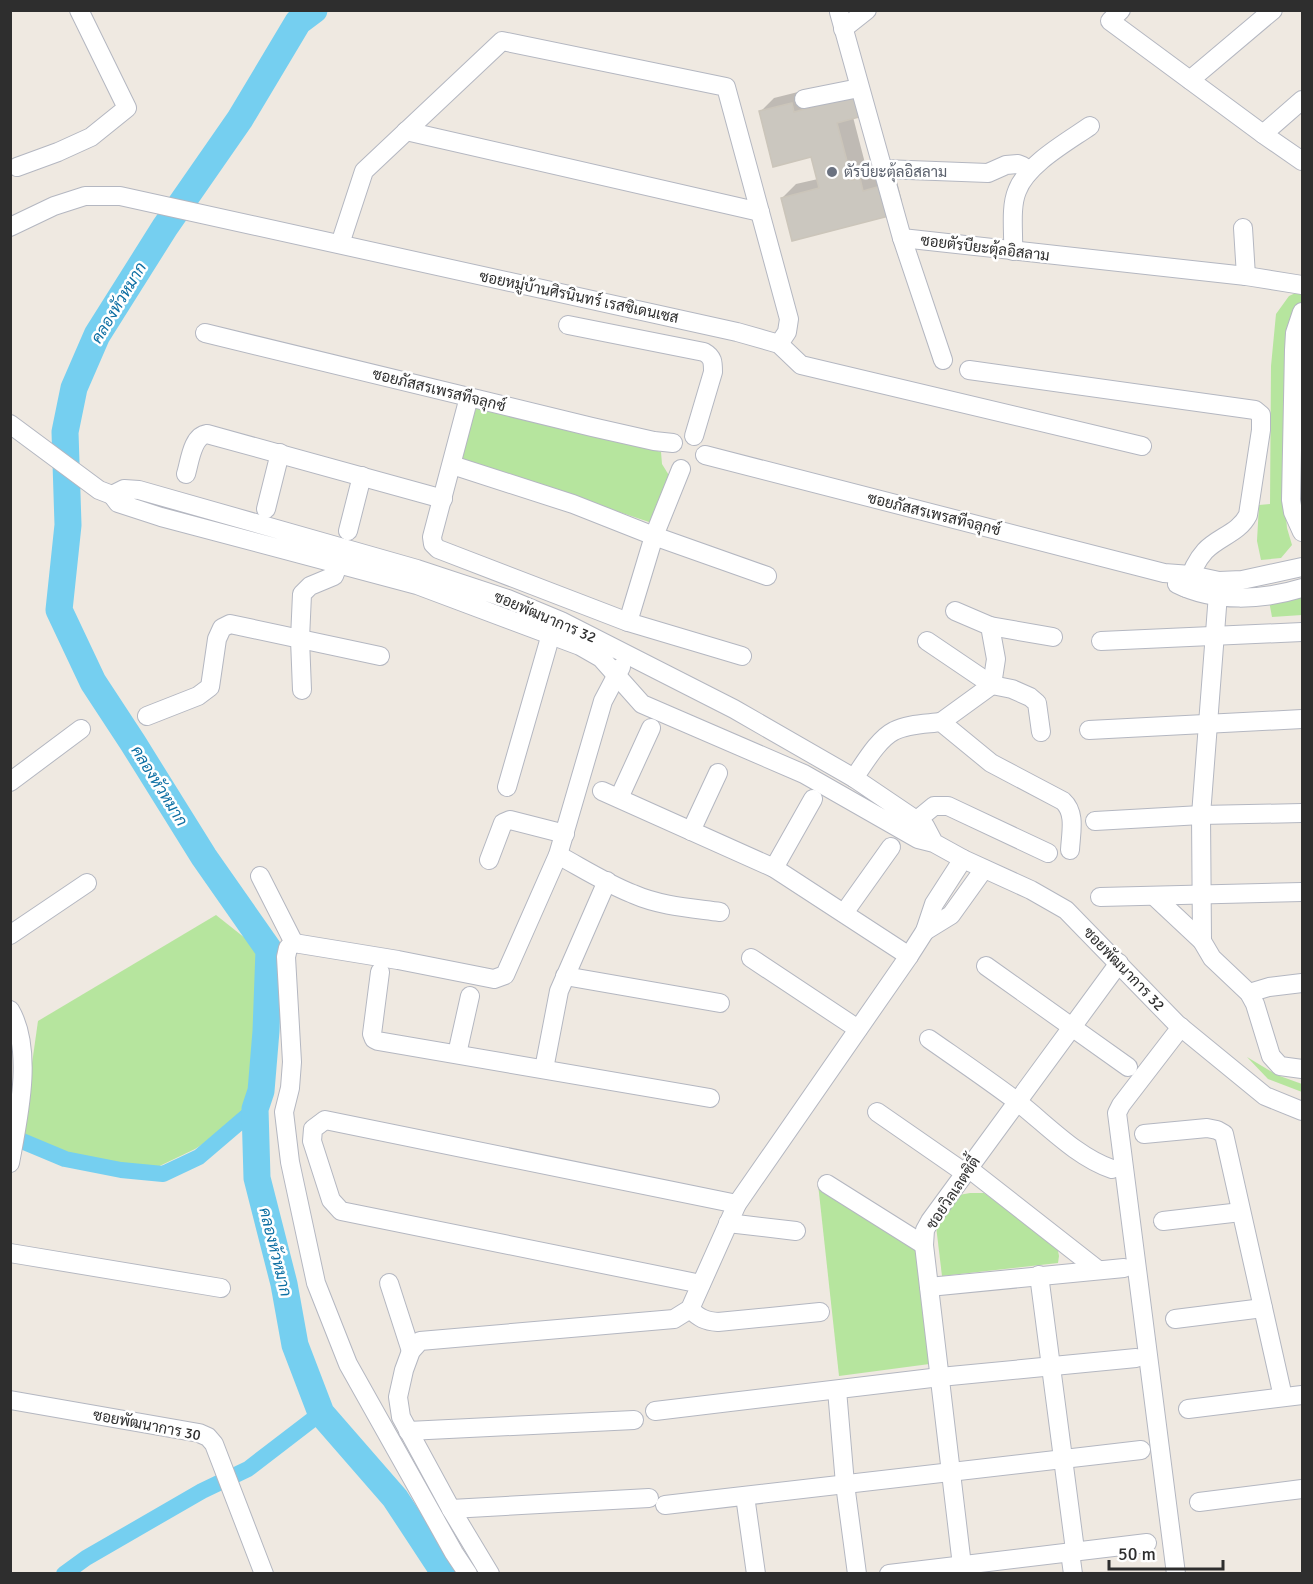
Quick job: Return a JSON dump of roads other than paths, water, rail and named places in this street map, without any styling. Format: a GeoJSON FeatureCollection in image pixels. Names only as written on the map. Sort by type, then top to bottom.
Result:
{"type":"FeatureCollection","features":[{"type":"Feature","properties":{"kind":"street"},"geometry":{"type":"LineString","coordinates":[[16,167],[91,137],[127,108],[79,10]]}},
{"type":"Feature","properties":{"kind":"street"},"geometry":{"type":"LineString","coordinates":[[841,20],[867,10]]}},
{"type":"Feature","properties":{"kind":"street"},"geometry":{"type":"LineString","coordinates":[[1190,80],[1273,10]]}},
{"type":"Feature","properties":{"kind":"street"},"geometry":{"type":"LineString","coordinates":[[1109,14],[1190,80],[1302,161]]}},
{"type":"Feature","properties":{"kind":"street","name":"ซอยตัรบียะตุ้ลอิสลาม"},"geometry":{"type":"LineString","coordinates":[[841,20],[902,238],[1246,276],[1302,285]]}},
{"type":"Feature","properties":{"kind":"street"},"geometry":{"type":"LineString","coordinates":[[340,244],[364,171],[502,41],[726,87],[789,319],[787,332],[779,345]]}},
{"type":"Feature","properties":{"kind":"street"},"geometry":{"type":"LineString","coordinates":[[804,99],[859,88]]}},
{"type":"Feature","properties":{"kind":"street"},"geometry":{"type":"LineString","coordinates":[[1263,134],[1302,100]]}},
{"type":"Feature","properties":{"kind":"street"},"geometry":{"type":"LineString","coordinates":[[1013,251],[1016,192],[1027,174],[1053,151],[1090,126]]}},
{"type":"Feature","properties":{"kind":"street"},"geometry":{"type":"LineString","coordinates":[[406,131],[760,212]]}},
{"type":"Feature","properties":{"kind":"street"},"geometry":{"type":"LineString","coordinates":[[883,169],[988,173],[1006,165],[1018,164],[1023,166],[1027,174]]}},
{"type":"Feature","properties":{"kind":"street","name":"ซอยหมู่บ้านศิรนินทร์ เรสซิเดนเซส"},"geometry":{"type":"LineString","coordinates":[[10,227],[54,206],[85,196],[120,196],[737,332],[779,345],[801,364],[1142,446]]}},
{"type":"Feature","properties":{"kind":"street"},"geometry":{"type":"LineString","coordinates":[[1243,228],[1246,276]]}},
{"type":"Feature","properties":{"kind":"street"},"geometry":{"type":"LineString","coordinates":[[902,238],[943,360]]}},
{"type":"Feature","properties":{"kind":"street"},"geometry":{"type":"LineString","coordinates":[[1302,312],[1295,333],[1294,350],[1291,500],[1293,512],[1302,532]]}},
{"type":"Feature","properties":{"kind":"street"},"geometry":{"type":"LineString","coordinates":[[568,325],[704,352],[711,356],[714,363],[713,372],[694,436],[703,444],[705,455],[703,460],[696,468],[681,469],[671,458],[673,443]]}},
{"type":"Feature","properties":{"kind":"street","name":"ซอยภัสสรเพรสทีจลุกซ์"},"geometry":{"type":"LineString","coordinates":[[205,333],[654,441],[673,443],[682,436],[694,436]]}},
{"type":"Feature","properties":{"kind":"street"},"geometry":{"type":"LineString","coordinates":[[969,370],[1255,410],[1261,415],[1261,430],[1248,515],[1244,523],[1205,550],[1192,569],[1188,581]]}},
{"type":"Feature","properties":{"kind":"street"},"geometry":{"type":"LineString","coordinates":[[469,397],[432,537],[433,544],[438,549],[628,622],[742,656]]}},
{"type":"Feature","properties":{"kind":"street","name":"ซอยพัฒนาการ 32"},"geometry":{"type":"LineString","coordinates":[[14,428],[118,503],[161,517],[417,585],[580,646],[601,658],[642,705],[804,774],[918,838],[934,843],[1031,890],[1066,910],[1181,1027],[1264,1096],[1302,1111]]}},
{"type":"Feature","properties":{"kind":"street"},"geometry":{"type":"LineString","coordinates":[[186,474],[197,440],[202,435],[216,435],[443,499]]}},
{"type":"Feature","properties":{"kind":"street"},"geometry":{"type":"LineString","coordinates":[[266,509],[280,453]]}},
{"type":"Feature","properties":{"kind":"street","name":"ซอยภัสสรเพรสทีจลุกซ์"},"geometry":{"type":"LineString","coordinates":[[705,455],[1219,589],[1268,596],[1302,588]]}},
{"type":"Feature","properties":{"kind":"street"},"geometry":{"type":"LineString","coordinates":[[452,465],[573,504],[654,536],[767,576]]}},
{"type":"Feature","properties":{"kind":"street"},"geometry":{"type":"LineString","coordinates":[[628,622],[654,536],[681,469]]}},
{"type":"Feature","properties":{"kind":"street"},"geometry":{"type":"LineString","coordinates":[[348,531],[362,476]]}},
{"type":"Feature","properties":{"kind":"street","name":"ซอยพัฒนาการ 32"},"geometry":{"type":"LineString","coordinates":[[106,493],[124,489],[139,490],[417,569],[508,599],[561,621],[734,709],[854,778],[926,826],[934,843]]}},
{"type":"Feature","properties":{"kind":"street"},"geometry":{"type":"LineString","coordinates":[[302,690],[300,639],[302,594],[310,586],[334,576],[339,563]]}},
{"type":"Feature","properties":{"kind":"street","name":"ซอยภัสสรเพรสทีจลุกซ์"},"geometry":{"type":"LineString","coordinates":[[1219,589],[1242,580],[1302,567]]}},
{"type":"Feature","properties":{"kind":"street"},"geometry":{"type":"LineString","coordinates":[[1202,941],[1201,815],[1219,589]]}},
{"type":"Feature","properties":{"kind":"street"},"geometry":{"type":"LineString","coordinates":[[955,611],[990,626],[1053,637]]}},
{"type":"Feature","properties":{"kind":"street"},"geometry":{"type":"LineString","coordinates":[[147,716],[198,696],[210,687],[217,639],[222,628],[230,624],[380,656]]}},
{"type":"Feature","properties":{"kind":"street"},"geometry":{"type":"LineString","coordinates":[[854,778],[869,756],[892,731],[941,722],[992,685],[996,659],[990,626]]}},
{"type":"Feature","properties":{"kind":"street"},"geometry":{"type":"LineString","coordinates":[[1101,641],[1302,632]]}},
{"type":"Feature","properties":{"kind":"street"},"geometry":{"type":"LineString","coordinates":[[507,787],[551,634]]}},
{"type":"Feature","properties":{"kind":"street"},"geometry":{"type":"LineString","coordinates":[[927,641],[992,685],[1012,689],[1037,703],[1041,732]]}},
{"type":"Feature","properties":{"kind":"street"},"geometry":{"type":"LineString","coordinates":[[468,1574],[348,1364],[316,1283],[290,1162],[284,1112],[290,1088],[292,1062],[285,957],[288,948],[294,943],[494,979],[506,975],[558,855],[603,701],[628,654]]}},
{"type":"Feature","properties":{"kind":"street"},"geometry":{"type":"LineString","coordinates":[[1089,730],[1302,719]]}},
{"type":"Feature","properties":{"kind":"street"},"geometry":{"type":"LineString","coordinates":[[941,722],[991,762],[1032,783],[1070,807],[1072,816],[1070,850]]}},
{"type":"Feature","properties":{"kind":"street"},"geometry":{"type":"LineString","coordinates":[[619,798],[651,728]]}},
{"type":"Feature","properties":{"kind":"street"},"geometry":{"type":"LineString","coordinates":[[10,782],[81,729]]}},
{"type":"Feature","properties":{"kind":"street"},"geometry":{"type":"LineString","coordinates":[[692,831],[718,773]]}},
{"type":"Feature","properties":{"kind":"street"},"geometry":{"type":"LineString","coordinates":[[602,791],[774,868],[909,956]]}},
{"type":"Feature","properties":{"kind":"street"},"geometry":{"type":"LineString","coordinates":[[774,868],[813,799]]}},
{"type":"Feature","properties":{"kind":"street"},"geometry":{"type":"LineString","coordinates":[[916,820],[934,806],[948,806],[1048,853]]}},
{"type":"Feature","properties":{"kind":"street"},"geometry":{"type":"LineString","coordinates":[[1095,821],[1201,815],[1302,813]]}},
{"type":"Feature","properties":{"kind":"street"},"geometry":{"type":"LineString","coordinates":[[489,860],[503,823],[510,820],[565,834]]}},
{"type":"Feature","properties":{"kind":"street"},"geometry":{"type":"LineString","coordinates":[[844,914],[891,847]]}},
{"type":"Feature","properties":{"kind":"street"},"geometry":{"type":"LineString","coordinates":[[558,855],[645,898],[687,908],[720,912]]}},
{"type":"Feature","properties":{"kind":"street"},"geometry":{"type":"LineString","coordinates":[[490,1574],[451,1509],[401,1417],[398,1397],[411,1351],[420,1341],[674,1319],[690,1309],[737,1204],[925,932],[934,904],[963,859]]}},
{"type":"Feature","properties":{"kind":"street"},"geometry":{"type":"LineString","coordinates":[[925,932],[951,915],[984,869]]}},
{"type":"Feature","properties":{"kind":"street"},"geometry":{"type":"LineString","coordinates":[[261,876],[294,943]]}},
{"type":"Feature","properties":{"kind":"street"},"geometry":{"type":"LineString","coordinates":[[544,1069],[557,999],[607,881]]}},
{"type":"Feature","properties":{"kind":"street"},"geometry":{"type":"LineString","coordinates":[[10,935],[87,883]]}},
{"type":"Feature","properties":{"kind":"street"},"geometry":{"type":"LineString","coordinates":[[1100,897],[1302,892]]}},
{"type":"Feature","properties":{"kind":"street"},"geometry":{"type":"LineString","coordinates":[[1155,897],[1202,941],[1212,958],[1249,993],[1255,1004],[1271,1056],[1280,1066],[1302,1069]]}},
{"type":"Feature","properties":{"kind":"street"},"geometry":{"type":"LineString","coordinates":[[751,958],[858,1029]]}},
{"type":"Feature","properties":{"kind":"street","name":"ซอยวิลเลตซิตี้"},"geometry":{"type":"LineString","coordinates":[[963,1569],[924,1245],[925,1230],[1119,963]]}},
{"type":"Feature","properties":{"kind":"street"},"geometry":{"type":"LineString","coordinates":[[986,966],[1128,1067]]}},
{"type":"Feature","properties":{"kind":"street"},"geometry":{"type":"LineString","coordinates":[[380,972],[372,1034],[374,1039],[710,1098]]}},
{"type":"Feature","properties":{"kind":"street"},"geometry":{"type":"LineString","coordinates":[[565,976],[720,1003]]}},
{"type":"Feature","properties":{"kind":"street"},"geometry":{"type":"LineString","coordinates":[[1249,993],[1269,987],[1302,983]]}},
{"type":"Feature","properties":{"kind":"street"},"geometry":{"type":"LineString","coordinates":[[457,1054],[470,996]]}},
{"type":"Feature","properties":{"kind":"street"},"geometry":{"type":"LineString","coordinates":[[10,1010],[16,1020],[23,1050],[19,1114],[10,1163]]}},
{"type":"Feature","properties":{"kind":"street"},"geometry":{"type":"LineString","coordinates":[[1176,1574],[1118,1113],[1121,1105],[1181,1027]]}},
{"type":"Feature","properties":{"kind":"street"},"geometry":{"type":"LineString","coordinates":[[929,1039],[1017,1102],[1083,1155],[1099,1165],[1112,1169]]}},
{"type":"Feature","properties":{"kind":"street"},"geometry":{"type":"LineString","coordinates":[[877,1112],[967,1171],[1097,1269]]}},
{"type":"Feature","properties":{"kind":"street"},"geometry":{"type":"LineString","coordinates":[[701,1284],[341,1211],[331,1200],[312,1141],[313,1129],[325,1120],[737,1204]]}},
{"type":"Feature","properties":{"kind":"street"},"geometry":{"type":"LineString","coordinates":[[1144,1134],[1207,1128],[1224,1134],[1283,1397]]}},
{"type":"Feature","properties":{"kind":"street"},"geometry":{"type":"LineString","coordinates":[[827,1184],[924,1245]]}},
{"type":"Feature","properties":{"kind":"street"},"geometry":{"type":"LineString","coordinates":[[1162,1221],[1241,1212]]}},
{"type":"Feature","properties":{"kind":"street"},"geometry":{"type":"LineString","coordinates":[[728,1223],[796,1232]]}},
{"type":"Feature","properties":{"kind":"street"},"geometry":{"type":"LineString","coordinates":[[10,1253],[221,1288]]}},
{"type":"Feature","properties":{"kind":"street"},"geometry":{"type":"LineString","coordinates":[[929,1287],[1124,1268]]}},
{"type":"Feature","properties":{"kind":"street"},"geometry":{"type":"LineString","coordinates":[[1039,1275],[1064,1459],[1073,1574]]}},
{"type":"Feature","properties":{"kind":"street"},"geometry":{"type":"LineString","coordinates":[[389,1283],[411,1351]]}},
{"type":"Feature","properties":{"kind":"street"},"geometry":{"type":"LineString","coordinates":[[1175,1319],[1263,1308]]}},
{"type":"Feature","properties":{"kind":"street"},"geometry":{"type":"LineString","coordinates":[[690,1309],[698,1318],[718,1322],[820,1312]]}},
{"type":"Feature","properties":{"kind":"street"},"geometry":{"type":"LineString","coordinates":[[655,1411],[940,1377],[1136,1358]]}},
{"type":"Feature","properties":{"kind":"street"},"geometry":{"type":"LineString","coordinates":[[837,1389],[845,1484],[857,1574]]}},
{"type":"Feature","properties":{"kind":"street"},"geometry":{"type":"LineString","coordinates":[[1188,1408],[1302,1395]]}},
{"type":"Feature","properties":{"kind":"street","name":"ซอยพัฒนาการ 30"},"geometry":{"type":"LineString","coordinates":[[10,1400],[199,1433],[208,1437],[214,1444],[232,1491],[258,1572]]}},
{"type":"Feature","properties":{"kind":"street"},"geometry":{"type":"LineString","coordinates":[[408,1431],[634,1420]]}},
{"type":"Feature","properties":{"kind":"street"},"geometry":{"type":"LineString","coordinates":[[451,1509],[657,1502],[746,1496],[1141,1450]]}},
{"type":"Feature","properties":{"kind":"street"},"geometry":{"type":"LineString","coordinates":[[1199,1502],[1302,1490]]}},
{"type":"Feature","properties":{"kind":"street"},"geometry":{"type":"LineString","coordinates":[[746,1496],[756,1574]]}},
{"type":"Feature","properties":{"kind":"street"},"geometry":{"type":"LineString","coordinates":[[889,1574],[963,1569],[1073,1551],[1147,1543]]}},
{"type":"Feature","properties":{"kind":"waterway","name":"คลองหัวหมาก"},"geometry":{"type":"LineString","coordinates":[[314,10],[298,22],[240,119],[165,227],[97,335],[74,388],[65,432],[68,525],[59,610],[93,682],[204,857],[269,950],[261,1091],[255,1109],[257,1178],[284,1284],[295,1345],[321,1413],[395,1498],[445,1574]]}},
{"type":"Feature","properties":{"kind":"waterway"},"geometry":{"type":"LineString","coordinates":[[10,1136],[65,1159],[121,1170],[163,1174],[199,1157],[255,1109]]}},
{"type":"Feature","properties":{"kind":"waterway"},"geometry":{"type":"LineString","coordinates":[[64,1574],[86,1558],[202,1491],[248,1469],[321,1413]]}},
{"type":"Feature","properties":{"kind":"place","name":"ตัรบียะตุ้ลอิสลาม"},"geometry":{"type":"Point","coordinates":[832,172]}}]}
